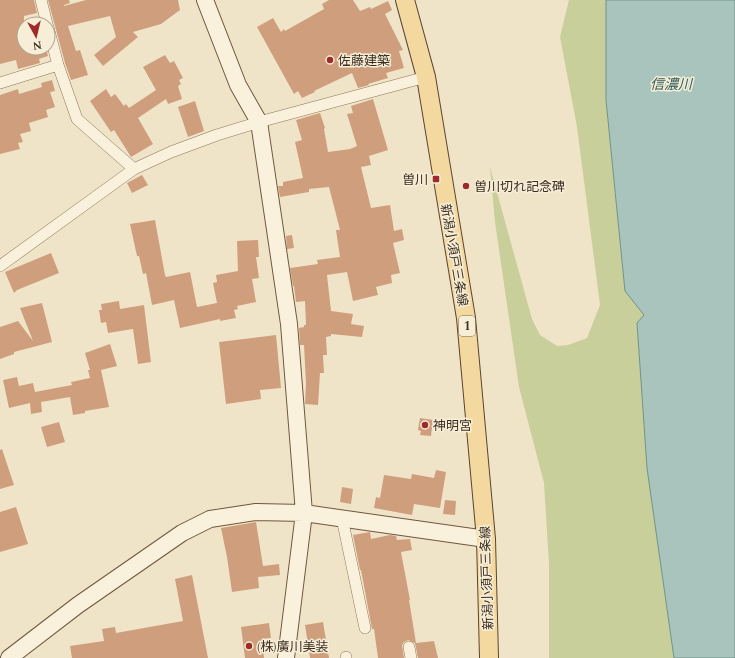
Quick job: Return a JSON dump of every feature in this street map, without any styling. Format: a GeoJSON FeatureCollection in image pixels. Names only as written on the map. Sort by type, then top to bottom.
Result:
{"type":"FeatureCollection","features":[{"type":"Feature","properties":{"kind":"main road","name":"新潟小須戸三条線"},"geometry":{"type":"LineString","coordinates":[[405,0],[426,77],[466,318],[486,539],[489,658]]}},
{"type":"Feature","properties":{"kind":"street"},"geometry":{"type":"LineString","coordinates":[[40,0],[45,16]]}},
{"type":"Feature","properties":{"kind":"street"},"geometry":{"type":"LineString","coordinates":[[205,0],[238,85],[259,122],[289,324],[304,513],[286,658]]}},
{"type":"Feature","properties":{"kind":"street"},"geometry":{"type":"LineString","coordinates":[[56,56],[77,119],[134,169]]}},
{"type":"Feature","properties":{"kind":"street"},"geometry":{"type":"LineString","coordinates":[[0,83],[58,65]]}},
{"type":"Feature","properties":{"kind":"street"},"geometry":{"type":"LineString","coordinates":[[0,266],[134,169],[184,147],[259,122],[426,77]]}},
{"type":"Feature","properties":{"kind":"street"},"geometry":{"type":"LineString","coordinates":[[9,658],[84,601],[182,533],[210,519],[256,512],[304,513],[486,539]]}},
{"type":"Feature","properties":{"kind":"street"},"geometry":{"type":"LineString","coordinates":[[342,518],[365,628]]}},
{"type":"Feature","properties":{"kind":"street"},"geometry":{"type":"LineString","coordinates":[[408,647],[411,658]]}},
{"type":"Feature","properties":{"kind":"green space"},"geometry":{"type":"Polygon","coordinates":[[[569,0],[606,0],[606,100],[625,290],[644,315],[637,323],[647,468],[674,658],[549,658],[549,564],[544,483],[519,387],[495,222],[490,167],[532,319],[540,335],[557,346],[568,345],[587,338],[600,305],[577,127],[560,37],[569,0]]]}},
{"type":"Feature","properties":{"kind":"water","name":"信濃川"},"geometry":{"type":"Polygon","coordinates":[[[606,0],[735,0],[735,658],[674,658],[647,468],[637,323],[644,315],[625,291],[606,100],[606,0]]]}},
{"type":"Feature","properties":{"kind":"building"},"geometry":{"type":"Polygon","coordinates":[[[0,0],[34,0],[37,13],[16,16],[16,56],[48,56],[39,59],[40,63],[18,69],[16,60],[0,64],[0,0]]]}},
{"type":"Feature","properties":{"kind":"building"},"geometry":{"type":"Polygon","coordinates":[[[48,0],[69,0],[70,3],[64,6],[86,0],[178,0],[180,10],[161,24],[133,32],[138,37],[103,66],[94,55],[116,37],[110,16],[68,26],[76,51],[80,50],[88,75],[71,80],[56,30],[56,16],[52,16],[48,0]]]}},
{"type":"Feature","properties":{"kind":"building"},"geometry":{"type":"Polygon","coordinates":[[[329,0],[353,0],[360,11],[370,7],[371,9],[388,1],[392,10],[385,14],[403,50],[399,51],[404,68],[386,73],[388,78],[358,88],[352,73],[302,98],[298,91],[294,94],[257,27],[273,18],[281,32],[284,29],[285,31],[324,9],[322,4],[329,0]]]}},
{"type":"Feature","properties":{"kind":"building"},"geometry":{"type":"Polygon","coordinates":[[[165,55],[170,63],[174,61],[183,78],[179,80],[181,84],[178,86],[182,99],[168,104],[166,99],[138,118],[153,144],[131,157],[114,130],[111,132],[90,101],[106,89],[111,97],[115,94],[124,106],[126,104],[129,108],[156,90],[143,67],[165,55]]]}},
{"type":"Feature","properties":{"kind":"building"},"geometry":{"type":"Polygon","coordinates":[[[52,80],[55,91],[50,92],[55,107],[46,110],[48,117],[29,123],[31,131],[20,134],[23,142],[18,143],[20,149],[0,154],[0,95],[18,89],[19,94],[42,87],[41,83],[52,80]]]}},
{"type":"Feature","properties":{"kind":"building"},"geometry":{"type":"Polygon","coordinates":[[[373,99],[388,150],[369,156],[371,165],[361,167],[371,208],[390,205],[394,231],[402,229],[404,240],[393,243],[400,273],[391,275],[392,283],[376,287],[378,295],[353,301],[347,272],[327,275],[331,311],[353,314],[351,324],[364,326],[362,337],[331,334],[331,336],[326,337],[327,355],[323,355],[324,373],[320,373],[318,405],[305,404],[306,384],[304,345],[300,345],[299,328],[306,325],[305,301],[296,302],[290,268],[318,264],[317,260],[340,257],[336,230],[340,230],[329,187],[309,189],[309,192],[280,197],[278,186],[283,186],[283,182],[303,178],[295,142],[302,140],[296,120],[320,113],[325,128],[328,152],[350,149],[357,146],[347,114],[353,113],[351,106],[373,99]]]}},
{"type":"Feature","properties":{"kind":"building"},"geometry":{"type":"Polygon","coordinates":[[[195,101],[204,131],[188,137],[178,107],[195,101]]]}},
{"type":"Feature","properties":{"kind":"building"},"geometry":{"type":"Polygon","coordinates":[[[142,175],[148,185],[132,193],[127,183],[142,175]]]}},
{"type":"Feature","properties":{"kind":"building"},"geometry":{"type":"Polygon","coordinates":[[[155,220],[165,275],[166,277],[190,272],[197,307],[217,303],[213,283],[217,282],[216,275],[238,271],[237,241],[258,240],[259,257],[256,257],[259,278],[252,279],[256,302],[237,306],[238,309],[234,310],[236,318],[220,321],[220,319],[180,328],[174,300],[152,305],[146,273],[143,274],[139,256],[137,256],[130,224],[155,220]]]}},
{"type":"Feature","properties":{"kind":"building"},"geometry":{"type":"Polygon","coordinates":[[[292,235],[294,248],[287,249],[286,236],[292,235]]]}},
{"type":"Feature","properties":{"kind":"building"},"geometry":{"type":"Polygon","coordinates":[[[51,253],[59,273],[17,290],[14,293],[5,272],[51,253]]]}},
{"type":"Feature","properties":{"kind":"building"},"geometry":{"type":"Polygon","coordinates":[[[119,301],[120,309],[144,305],[151,362],[138,364],[133,329],[108,333],[106,322],[101,323],[99,310],[102,310],[101,304],[119,301]]]}},
{"type":"Feature","properties":{"kind":"building"},"geometry":{"type":"Polygon","coordinates":[[[42,303],[52,342],[14,352],[14,354],[0,359],[0,327],[18,321],[33,341],[20,308],[42,303]]]}},
{"type":"Feature","properties":{"kind":"building"},"geometry":{"type":"Polygon","coordinates":[[[276,335],[281,388],[260,390],[261,399],[226,404],[219,342],[276,335]]]}},
{"type":"Feature","properties":{"kind":"building"},"geometry":{"type":"Polygon","coordinates":[[[110,344],[117,366],[101,370],[109,407],[85,411],[85,413],[73,415],[70,397],[41,402],[42,412],[31,414],[30,403],[9,408],[3,380],[17,377],[19,386],[33,383],[35,392],[72,385],[71,382],[90,378],[88,370],[90,370],[85,353],[110,344]]]}},
{"type":"Feature","properties":{"kind":"building"},"geometry":{"type":"Polygon","coordinates":[[[420,418],[433,420],[431,436],[420,435],[421,431],[418,430],[420,418]]]}},
{"type":"Feature","properties":{"kind":"building"},"geometry":{"type":"Polygon","coordinates":[[[59,422],[65,442],[47,447],[41,427],[59,422]]]}},
{"type":"Feature","properties":{"kind":"building"},"geometry":{"type":"Polygon","coordinates":[[[2,449],[14,485],[0,489],[0,450],[2,449]]]}},
{"type":"Feature","properties":{"kind":"building"},"geometry":{"type":"Polygon","coordinates":[[[436,470],[446,472],[440,508],[414,504],[412,515],[374,508],[376,497],[380,498],[384,475],[411,479],[412,474],[434,478],[436,470]]]}},
{"type":"Feature","properties":{"kind":"building"},"geometry":{"type":"Polygon","coordinates":[[[342,487],[353,489],[351,504],[340,502],[342,487]]]}},
{"type":"Feature","properties":{"kind":"building"},"geometry":{"type":"Polygon","coordinates":[[[445,500],[456,501],[455,515],[443,514],[445,500]]]}},
{"type":"Feature","properties":{"kind":"building"},"geometry":{"type":"Polygon","coordinates":[[[16,507],[28,544],[0,552],[0,512],[16,507]]]}},
{"type":"Feature","properties":{"kind":"building"},"geometry":{"type":"Polygon","coordinates":[[[256,522],[263,566],[279,564],[280,575],[258,577],[259,588],[232,592],[221,528],[256,522]]]}},
{"type":"Feature","properties":{"kind":"building"},"geometry":{"type":"Polygon","coordinates":[[[370,532],[371,539],[390,535],[396,536],[397,540],[410,539],[412,550],[401,552],[416,643],[434,641],[438,658],[418,658],[415,643],[408,640],[402,645],[404,658],[378,658],[374,629],[372,629],[353,535],[370,532]]]}},
{"type":"Feature","properties":{"kind":"building"},"geometry":{"type":"Polygon","coordinates":[[[192,575],[208,658],[72,658],[70,646],[104,641],[102,629],[115,627],[116,633],[183,621],[175,579],[192,575]]]}},
{"type":"Feature","properties":{"kind":"building"},"geometry":{"type":"Polygon","coordinates":[[[323,622],[329,658],[310,658],[305,625],[323,622]]]}},
{"type":"Feature","properties":{"kind":"building","name":"(株)廣川美装"},"geometry":{"type":"Polygon","coordinates":[[[269,623],[271,638],[262,639],[264,658],[245,658],[241,627],[269,623]]]}},
{"type":"Feature","properties":{"kind":"place","name":"佐藤建築"},"geometry":{"type":"Point","coordinates":[330,60]}},
{"type":"Feature","properties":{"kind":"place","name":"曽川"},"geometry":{"type":"Point","coordinates":[436,179]}},
{"type":"Feature","properties":{"kind":"place","name":"曽川切れ記念碑"},"geometry":{"type":"Point","coordinates":[466,186]}},
{"type":"Feature","properties":{"kind":"place","name":"神明宮"},"geometry":{"type":"Point","coordinates":[425,425]}},
{"type":"Feature","properties":{"kind":"place","name":"(株)廣川美装"},"geometry":{"type":"Point","coordinates":[249,646]}}]}
